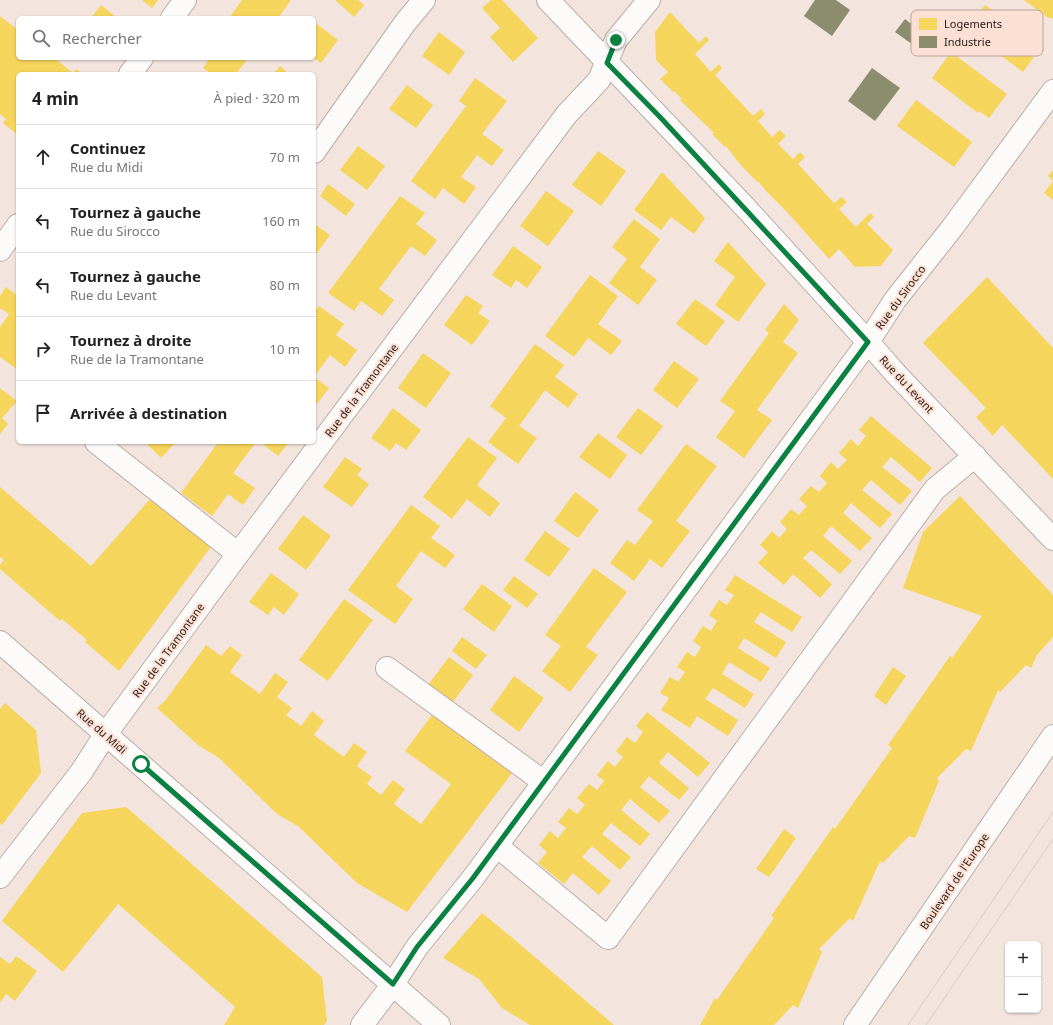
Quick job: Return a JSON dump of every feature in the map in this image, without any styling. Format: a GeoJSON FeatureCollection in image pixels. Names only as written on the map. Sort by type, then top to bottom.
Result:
{"type":"FeatureCollection","features":[{"type":"Feature","properties":{"kind":"street"},"geometry":{"type":"LineString","coordinates":[[173,16],[185,0]]}},
{"type":"Feature","properties":{"kind":"street"},"geometry":{"type":"LineString","coordinates":[[316,149],[405,23],[424,0]]}},
{"type":"Feature","properties":{"kind":"street","name":"Rue du Levant"},"geometry":{"type":"LineString","coordinates":[[548,0],[660,117],[896,374],[1053,539]]}},
{"type":"Feature","properties":{"kind":"street","name":"Rue de la Tramontane"},"geometry":{"type":"LineString","coordinates":[[0,877],[82,772],[105,735],[238,554],[567,114],[599,80],[616,40],[648,0]]}},
{"type":"Feature","properties":{"kind":"street"},"geometry":{"type":"LineString","coordinates":[[132,72],[140,60]]}},
{"type":"Feature","properties":{"kind":"street","name":"Rue du Sirocco"},"geometry":{"type":"LineString","coordinates":[[362,1025],[393,984],[417,947],[497,846],[868,342],[895,300],[952,228],[1053,91]]}},
{"type":"Feature","properties":{"kind":"street"},"geometry":{"type":"LineString","coordinates":[[0,250],[16,228]]}},
{"type":"Feature","properties":{"kind":"street"},"geometry":{"type":"LineString","coordinates":[[99,444],[238,554]]}},
{"type":"Feature","properties":{"kind":"street"},"geometry":{"type":"LineString","coordinates":[[497,846],[608,938],[935,489],[975,456]]}},
{"type":"Feature","properties":{"kind":"street","name":"Rue du Midi"},"geometry":{"type":"LineString","coordinates":[[0,642],[439,1025]]}},
{"type":"Feature","properties":{"kind":"street"},"geometry":{"type":"LineString","coordinates":[[387,668],[544,782]]}},
{"type":"Feature","properties":{"kind":"street","name":"Boulevard de l'Europe"},"geometry":{"type":"LineString","coordinates":[[855,1025],[1053,736]]}},
{"type":"Feature","properties":{"kind":"building: Logements"},"geometry":{"type":"Polygon","coordinates":[[[142,0],[158,0],[152,8],[142,0]]]}},
{"type":"Feature","properties":{"kind":"building: Logements"},"geometry":{"type":"Polygon","coordinates":[[[242,0],[291,0],[279,16],[230,16],[242,0]]]}},
{"type":"Feature","properties":{"kind":"building: Logements"},"geometry":{"type":"Polygon","coordinates":[[[335,0],[358,0],[364,5],[354,17],[335,0]]]}},
{"type":"Feature","properties":{"kind":"building: Logements"},"geometry":{"type":"Polygon","coordinates":[[[491,0],[502,0],[538,38],[513,62],[490,37],[500,28],[482,8],[491,0]]]}},
{"type":"Feature","properties":{"kind":"building: Logements"},"geometry":{"type":"Polygon","coordinates":[[[1024,0],[1053,0],[1053,19],[1043,14],[1043,10],[1038,10],[1024,0]]]}},
{"type":"Feature","properties":{"kind":"building: Logements"},"geometry":{"type":"Polygon","coordinates":[[[101,5],[115,16],[93,16],[101,5]]]}},
{"type":"Feature","properties":{"kind":"building: Logements"},"geometry":{"type":"Polygon","coordinates":[[[985,5],[992,10],[981,10],[985,5]]]}},
{"type":"Feature","properties":{"kind":"building: Logements"},"geometry":{"type":"Polygon","coordinates":[[[670,12],[699,43],[706,36],[709,40],[695,54],[711,72],[719,64],[722,68],[715,75],[753,116],[761,109],[765,114],[758,121],[772,137],[780,130],[786,136],[778,144],[793,159],[800,152],[805,157],[798,164],[834,203],[842,197],[847,202],[839,209],[856,227],[870,213],[874,217],[867,224],[893,250],[881,266],[855,267],[839,249],[829,259],[758,181],[757,182],[739,163],[726,146],[725,147],[712,134],[714,133],[680,100],[682,99],[674,91],[673,92],[660,79],[668,72],[656,60],[655,32],[670,12]]]}},
{"type":"Feature","properties":{"kind":"building: Logements"},"geometry":{"type":"Polygon","coordinates":[[[0,16],[16,28],[16,60],[57,60],[72,72],[16,72],[16,133],[3,123],[6,119],[0,114],[0,16]]]}},
{"type":"Feature","properties":{"kind":"building: Logements"},"geometry":{"type":"Polygon","coordinates":[[[316,24],[338,40],[321,63],[316,59],[316,24]]]}},
{"type":"Feature","properties":{"kind":"building: Logements"},"geometry":{"type":"Polygon","coordinates":[[[439,32],[465,52],[449,75],[422,56],[439,32]]]}},
{"type":"Feature","properties":{"kind":"building: Logements"},"geometry":{"type":"Polygon","coordinates":[[[948,56],[956,56],[1007,94],[989,118],[979,111],[978,113],[932,78],[948,56]]]}},
{"type":"Feature","properties":{"kind":"building: Logements"},"geometry":{"type":"Polygon","coordinates":[[[1001,56],[1035,56],[1023,72],[1001,56]]]}},
{"type":"Feature","properties":{"kind":"building: Logements"},"geometry":{"type":"Polygon","coordinates":[[[209,60],[246,60],[238,72],[208,72],[203,68],[209,60]]]}},
{"type":"Feature","properties":{"kind":"building: Logements"},"geometry":{"type":"Polygon","coordinates":[[[280,66],[287,72],[275,72],[280,66]]]}},
{"type":"Feature","properties":{"kind":"building: Logements"},"geometry":{"type":"Polygon","coordinates":[[[475,78],[507,101],[482,134],[504,150],[492,166],[477,155],[461,177],[476,187],[464,204],[443,188],[435,199],[411,181],[466,106],[459,101],[475,78]]]}},
{"type":"Feature","properties":{"kind":"building: Logements"},"geometry":{"type":"Polygon","coordinates":[[[407,85],[433,105],[416,128],[389,109],[407,85]]]}},
{"type":"Feature","properties":{"kind":"building: Logements"},"geometry":{"type":"Polygon","coordinates":[[[916,100],[972,142],[954,167],[897,126],[916,100]]]}},
{"type":"Feature","properties":{"kind":"building: Logements"},"geometry":{"type":"Polygon","coordinates":[[[358,146],[385,166],[367,190],[340,170],[358,146]]]}},
{"type":"Feature","properties":{"kind":"building: Logements"},"geometry":{"type":"Polygon","coordinates":[[[598,151],[626,171],[601,206],[572,185],[598,151]]]}},
{"type":"Feature","properties":{"kind":"building: Logements"},"geometry":{"type":"Polygon","coordinates":[[[1053,170],[1053,181],[1048,176],[1053,170]]]}},
{"type":"Feature","properties":{"kind":"building: Logements"},"geometry":{"type":"Polygon","coordinates":[[[662,172],[705,218],[694,234],[671,217],[661,230],[634,210],[662,172]]]}},
{"type":"Feature","properties":{"kind":"building: Logements"},"geometry":{"type":"Polygon","coordinates":[[[1053,181],[1053,200],[1044,193],[1053,181]]]}},
{"type":"Feature","properties":{"kind":"building: Logements"},"geometry":{"type":"Polygon","coordinates":[[[328,184],[355,204],[346,216],[320,196],[328,184]]]}},
{"type":"Feature","properties":{"kind":"building: Logements"},"geometry":{"type":"Polygon","coordinates":[[[546,191],[574,211],[548,246],[520,226],[546,191]]]}},
{"type":"Feature","properties":{"kind":"building: Logements"},"geometry":{"type":"Polygon","coordinates":[[[400,196],[425,213],[416,224],[437,240],[425,256],[411,246],[379,289],[394,300],[382,316],[361,301],[354,311],[328,293],[400,196]]]}},
{"type":"Feature","properties":{"kind":"building: Logements"},"geometry":{"type":"Polygon","coordinates":[[[634,219],[660,239],[640,267],[657,280],[638,305],[609,283],[627,259],[612,247],[634,219]]]}},
{"type":"Feature","properties":{"kind":"building: Logements"},"geometry":{"type":"Polygon","coordinates":[[[316,225],[330,235],[316,254],[316,225]]]}},
{"type":"Feature","properties":{"kind":"building: Logements"},"geometry":{"type":"Polygon","coordinates":[[[728,242],[766,284],[738,322],[715,305],[735,277],[714,261],[728,242]]]}},
{"type":"Feature","properties":{"kind":"building: Logements"},"geometry":{"type":"Polygon","coordinates":[[[513,246],[542,267],[527,288],[516,280],[511,288],[492,275],[513,246]]]}},
{"type":"Feature","properties":{"kind":"building: Logements"},"geometry":{"type":"Polygon","coordinates":[[[590,275],[618,296],[598,324],[622,341],[611,355],[588,338],[574,357],[545,336],[590,275]]]}},
{"type":"Feature","properties":{"kind":"building: Logements"},"geometry":{"type":"Polygon","coordinates":[[[987,277],[1053,348],[1053,479],[1002,425],[993,436],[976,417],[986,408],[923,343],[987,277]]]}},
{"type":"Feature","properties":{"kind":"building: Logements"},"geometry":{"type":"Polygon","coordinates":[[[6,287],[16,294],[16,369],[0,357],[0,327],[9,314],[0,308],[0,296],[6,287]]]}},
{"type":"Feature","properties":{"kind":"building: Logements"},"geometry":{"type":"Polygon","coordinates":[[[466,295],[483,306],[478,313],[490,321],[472,345],[444,325],[466,295]]]}},
{"type":"Feature","properties":{"kind":"building: Logements"},"geometry":{"type":"Polygon","coordinates":[[[695,299],[725,321],[706,346],[676,324],[695,299]]]}},
{"type":"Feature","properties":{"kind":"building: Logements"},"geometry":{"type":"Polygon","coordinates":[[[784,304],[799,320],[783,342],[798,353],[757,410],[772,420],[744,458],[716,437],[735,411],[720,401],[769,333],[765,330],[784,304]]]}},
{"type":"Feature","properties":{"kind":"building: Logements"},"geometry":{"type":"Polygon","coordinates":[[[319,306],[344,324],[336,335],[357,350],[345,367],[330,355],[316,374],[316,310],[319,306]]]}},
{"type":"Feature","properties":{"kind":"building: Logements"},"geometry":{"type":"Polygon","coordinates":[[[535,344],[564,365],[555,377],[578,394],[568,408],[545,390],[519,426],[537,438],[518,464],[488,442],[506,418],[490,406],[535,344]]]}},
{"type":"Feature","properties":{"kind":"building: Logements"},"geometry":{"type":"Polygon","coordinates":[[[423,353],[451,373],[426,408],[398,388],[423,353]]]}},
{"type":"Feature","properties":{"kind":"building: Logements"},"geometry":{"type":"Polygon","coordinates":[[[674,361],[699,379],[677,408],[653,390],[674,361]]]}},
{"type":"Feature","properties":{"kind":"building: Logements"},"geometry":{"type":"Polygon","coordinates":[[[316,378],[329,388],[316,403],[316,378]]]}},
{"type":"Feature","properties":{"kind":"building: Logements"},"geometry":{"type":"Polygon","coordinates":[[[0,388],[16,400],[16,402],[2,418],[8,424],[0,434],[0,388]]]}},
{"type":"Feature","properties":{"kind":"building: Logements"},"geometry":{"type":"Polygon","coordinates":[[[393,408],[421,430],[406,450],[396,443],[390,451],[371,438],[393,408]]]}},
{"type":"Feature","properties":{"kind":"building: Logements"},"geometry":{"type":"Polygon","coordinates":[[[638,408],[663,426],[641,455],[616,437],[638,408]]]}},
{"type":"Feature","properties":{"kind":"building: Logements"},"geometry":{"type":"Polygon","coordinates":[[[871,416],[932,468],[920,482],[891,457],[882,467],[912,491],[900,505],[871,480],[862,490],[892,514],[880,528],[851,503],[843,513],[872,538],[860,551],[831,526],[823,536],[852,561],[840,574],[811,550],[803,558],[832,584],[820,598],[793,574],[784,585],[758,563],[768,552],[760,545],[772,531],[779,538],[787,529],[780,522],[791,509],[799,515],[807,506],[799,499],[811,486],[819,492],[827,483],[820,476],[831,462],[838,469],[847,460],[839,453],[851,439],[858,446],[866,436],[859,430],[871,416]]]}},
{"type":"Feature","properties":{"kind":"building: Logements"},"geometry":{"type":"Polygon","coordinates":[[[598,433],[627,455],[610,479],[579,457],[598,433]]]}},
{"type":"Feature","properties":{"kind":"building: Logements"},"geometry":{"type":"Polygon","coordinates":[[[468,437],[497,458],[477,485],[500,503],[490,517],[467,499],[452,519],[423,497],[468,437]]]}},
{"type":"Feature","properties":{"kind":"building: Logements"},"geometry":{"type":"Polygon","coordinates":[[[147,444],[174,444],[161,458],[147,444]]]}},
{"type":"Feature","properties":{"kind":"building: Logements"},"geometry":{"type":"Polygon","coordinates":[[[217,444],[255,444],[233,473],[255,488],[243,505],[228,494],[212,516],[181,493],[217,444]]]}},
{"type":"Feature","properties":{"kind":"building: Logements"},"geometry":{"type":"Polygon","coordinates":[[[263,444],[287,444],[278,456],[263,444]]]}},
{"type":"Feature","properties":{"kind":"building: Logements"},"geometry":{"type":"Polygon","coordinates":[[[686,444],[717,466],[676,521],[690,531],[662,568],[650,559],[634,581],[610,563],[627,540],[635,545],[653,521],[637,510],[686,444]]]}},
{"type":"Feature","properties":{"kind":"building: Logements"},"geometry":{"type":"Polygon","coordinates":[[[345,457],[362,469],[357,475],[369,484],[352,507],[323,487],[345,457]]]}},
{"type":"Feature","properties":{"kind":"building: Logements"},"geometry":{"type":"Polygon","coordinates":[[[0,487],[91,566],[151,498],[213,544],[119,671],[85,642],[87,640],[62,619],[60,621],[0,569],[0,565],[4,560],[0,557],[0,487]]]}},
{"type":"Feature","properties":{"kind":"building: Logements"},"geometry":{"type":"Polygon","coordinates":[[[575,492],[599,510],[578,538],[554,521],[575,492]]]}},
{"type":"Feature","properties":{"kind":"building: Logements"},"geometry":{"type":"Polygon","coordinates":[[[960,496],[1053,595],[1053,637],[1037,655],[1031,668],[1026,665],[1000,692],[998,690],[971,751],[966,749],[937,778],[939,781],[915,838],[909,836],[883,863],[880,861],[853,921],[850,918],[819,949],[822,952],[798,1008],[793,1005],[774,1025],[700,1025],[715,998],[717,1000],[774,918],[771,916],[833,827],[835,829],[892,748],[888,745],[950,656],[952,658],[982,616],[903,588],[923,532],[960,496]]]}},
{"type":"Feature","properties":{"kind":"building: Logements"},"geometry":{"type":"Polygon","coordinates":[[[411,505],[440,526],[431,538],[455,555],[445,568],[421,551],[396,586],[413,599],[395,624],[348,590],[411,505]]]}},
{"type":"Feature","properties":{"kind":"building: Logements"},"geometry":{"type":"Polygon","coordinates":[[[303,515],[331,536],[306,570],[278,549],[303,515]]]}},
{"type":"Feature","properties":{"kind":"building: Logements"},"geometry":{"type":"Polygon","coordinates":[[[545,531],[570,549],[549,577],[524,560],[545,531]]]}},
{"type":"Feature","properties":{"kind":"building: Logements"},"geometry":{"type":"Polygon","coordinates":[[[594,568],[627,592],[586,647],[598,655],[570,692],[542,671],[561,646],[545,635],[594,568]]]}},
{"type":"Feature","properties":{"kind":"building: Logements"},"geometry":{"type":"Polygon","coordinates":[[[271,573],[299,594],[284,615],[274,607],[268,615],[249,602],[271,573]]]}},
{"type":"Feature","properties":{"kind":"building: Logements"},"geometry":{"type":"Polygon","coordinates":[[[735,575],[802,617],[792,632],[761,612],[754,622],[786,642],[776,658],[744,638],[738,648],[770,668],[761,682],[729,662],[722,674],[754,694],[745,708],[713,688],[705,699],[738,720],[728,736],[697,716],[690,728],[661,710],[669,698],[660,693],[670,677],[678,682],[685,672],[677,667],[687,652],[695,657],[701,647],[693,641],[703,626],[711,631],[717,621],[709,615],[719,600],[727,605],[734,595],[725,590],[735,575]]]}},
{"type":"Feature","properties":{"kind":"building: Logements"},"geometry":{"type":"Polygon","coordinates":[[[514,576],[538,594],[527,608],[503,590],[514,576]]]}},
{"type":"Feature","properties":{"kind":"building: Logements"},"geometry":{"type":"Polygon","coordinates":[[[482,584],[512,606],[494,632],[463,609],[482,584]]]}},
{"type":"Feature","properties":{"kind":"building: Logements"},"geometry":{"type":"Polygon","coordinates":[[[344,599],[373,620],[328,681],[299,660],[344,599]]]}},
{"type":"Feature","properties":{"kind":"building: Logements"},"geometry":{"type":"Polygon","coordinates":[[[462,637],[487,655],[476,669],[452,651],[462,637]]]}},
{"type":"Feature","properties":{"kind":"building: Logements"},"geometry":{"type":"Polygon","coordinates":[[[206,645],[221,656],[230,646],[242,655],[230,672],[260,694],[275,673],[288,682],[277,697],[292,708],[286,715],[301,726],[312,711],[324,721],[314,735],[344,757],[354,743],[367,752],[357,766],[372,777],[367,784],[381,795],[393,780],[405,789],[394,804],[421,824],[451,784],[405,751],[432,715],[512,773],[407,912],[357,883],[299,827],[277,814],[219,758],[198,745],[157,708],[165,701],[206,645]]]}},
{"type":"Feature","properties":{"kind":"building: Logements"},"geometry":{"type":"Polygon","coordinates":[[[449,657],[473,675],[452,703],[428,685],[449,657]]]}},
{"type":"Feature","properties":{"kind":"building: Logements"},"geometry":{"type":"Polygon","coordinates":[[[893,667],[906,676],[886,705],[874,696],[893,667]]]}},
{"type":"Feature","properties":{"kind":"building: Logements"},"geometry":{"type":"Polygon","coordinates":[[[514,676],[544,698],[519,732],[490,710],[514,676]]]}},
{"type":"Feature","properties":{"kind":"building: Logements"},"geometry":{"type":"Polygon","coordinates":[[[5,703],[36,730],[41,773],[2,825],[0,823],[0,709],[5,703]]]}},
{"type":"Feature","properties":{"kind":"building: Logements"},"geometry":{"type":"Polygon","coordinates":[[[647,712],[710,763],[698,777],[668,752],[659,763],[689,788],[679,800],[649,776],[640,787],[670,811],[659,823],[630,799],[621,810],[650,834],[640,846],[611,823],[602,834],[631,857],[620,870],[592,846],[582,857],[611,881],[599,895],[573,873],[564,884],[538,863],[547,852],[539,845],[550,831],[558,838],[566,828],[558,822],[569,808],[577,814],[585,805],[577,798],[589,784],[597,790],[604,781],[597,775],[608,761],[615,767],[623,757],[616,751],[627,737],[635,743],[643,732],[636,726],[647,712]]]}},
{"type":"Feature","properties":{"kind":"building: Logements"},"geometry":{"type":"Polygon","coordinates":[[[126,807],[322,977],[327,1021],[324,1025],[224,1025],[235,1007],[118,904],[63,972],[2,921],[82,813],[126,807]]]}},
{"type":"Feature","properties":{"kind":"building: Logements"},"geometry":{"type":"Polygon","coordinates":[[[784,829],[796,838],[769,877],[756,869],[784,829]]]}},
{"type":"Feature","properties":{"kind":"building: Logements"},"geometry":{"type":"Polygon","coordinates":[[[482,913],[614,1025],[530,1025],[502,1008],[479,979],[443,958],[482,913]]]}},
{"type":"Feature","properties":{"kind":"building: Logements"},"geometry":{"type":"Polygon","coordinates":[[[16,956],[37,971],[15,1001],[6,994],[0,1003],[0,957],[10,964],[16,956]]]}},
{"type":"Feature","properties":{"kind":"building: Industrie"},"geometry":{"type":"Polygon","coordinates":[[[815,0],[836,0],[850,10],[832,36],[804,16],[815,0]]]}},
{"type":"Feature","properties":{"kind":"building: Industrie"},"geometry":{"type":"Polygon","coordinates":[[[905,19],[911,24],[911,43],[895,32],[905,19]]]}},
{"type":"Feature","properties":{"kind":"building: Industrie"},"geometry":{"type":"Polygon","coordinates":[[[872,68],[900,88],[875,121],[848,101],[872,68]]]}},
{"type":"Feature","properties":{"kind":"tram line"},"geometry":{"type":"LineString","coordinates":[[908,1025],[1053,812]]}},
{"type":"Feature","properties":{"kind":"tram line"},"geometry":{"type":"LineString","coordinates":[[926,1025],[1053,839]]}},
{"type":"Feature","properties":{"kind":"route"},"geometry":{"type":"LineString","coordinates":[[141,764],[393,984],[417,947],[473,878],[868,342],[660,117],[607,63],[616,40]]}}]}
